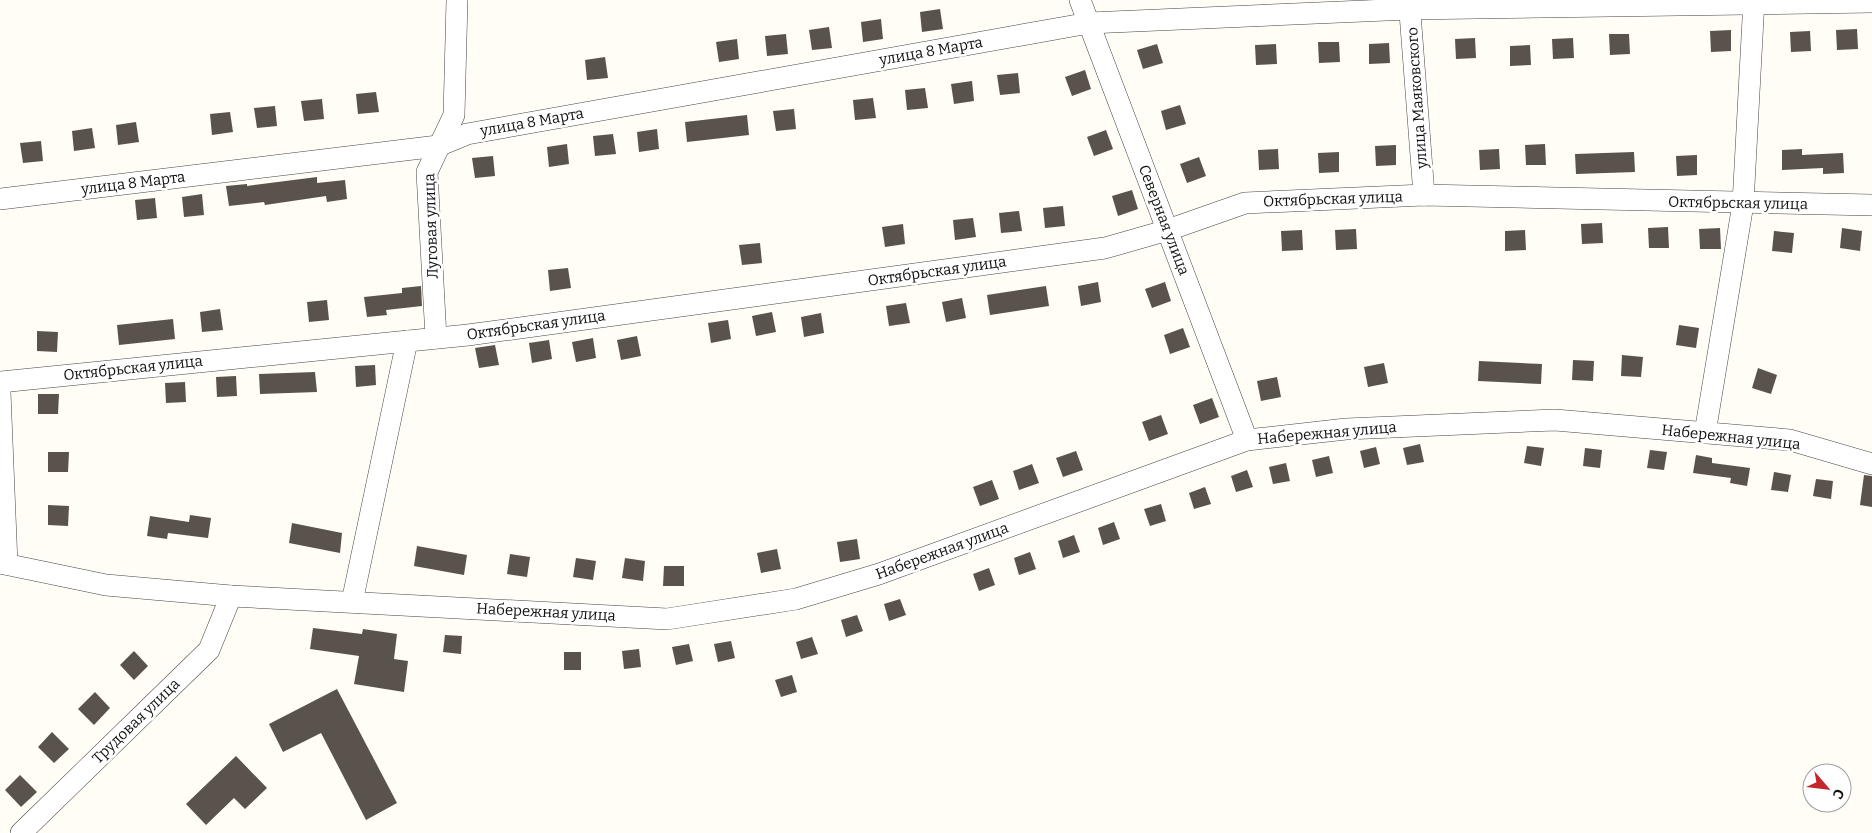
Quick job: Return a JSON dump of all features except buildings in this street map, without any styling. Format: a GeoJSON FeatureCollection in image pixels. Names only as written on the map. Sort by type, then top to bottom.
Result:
{"type":"FeatureCollection","features":[{"type":"Feature","properties":{"kind":"street","name":"Луговая улица"},"geometry":{"type":"LineString","coordinates":[[436,338],[427,172],[454,114],[457,0]]}},
{"type":"Feature","properties":{"kind":"street","name":"Северная улица"},"geometry":{"type":"LineString","coordinates":[[1080,0],[1247,440]]}},
{"type":"Feature","properties":{"kind":"street"},"geometry":{"type":"LineString","coordinates":[[1705,433],[1743,204],[1754,2]]}},
{"type":"Feature","properties":{"kind":"street","name":"улица 8 Марта"},"geometry":{"type":"LineString","coordinates":[[0,199],[438,146],[467,134],[1089,23],[1410,5],[1872,2]]}},
{"type":"Feature","properties":{"kind":"street","name":"улица Маяковского"},"geometry":{"type":"LineString","coordinates":[[1410,5],[1424,195]]}},
{"type":"Feature","properties":{"kind":"street","name":"Октябрьская улица"},"geometry":{"type":"LineString","coordinates":[[0,382],[436,338],[1105,248],[1168,230],[1244,203],[1424,195],[1743,204],[1872,205]]}},
{"type":"Feature","properties":{"kind":"street"},"geometry":{"type":"LineString","coordinates":[[352,602],[407,341]]}},
{"type":"Feature","properties":{"kind":"street"},"geometry":{"type":"LineString","coordinates":[[0,392],[4,563]]}},
{"type":"Feature","properties":{"kind":"street","name":"Набережная улица"},"geometry":{"type":"LineString","coordinates":[[4,563],[106,585],[231,596],[667,618],[796,599],[879,574],[1247,440],[1346,429],[1555,420],[1790,440],[1872,464]]}},
{"type":"Feature","properties":{"kind":"street","name":"Трудовая улица"},"geometry":{"type":"LineString","coordinates":[[21,833],[209,650],[231,596]]}}]}
